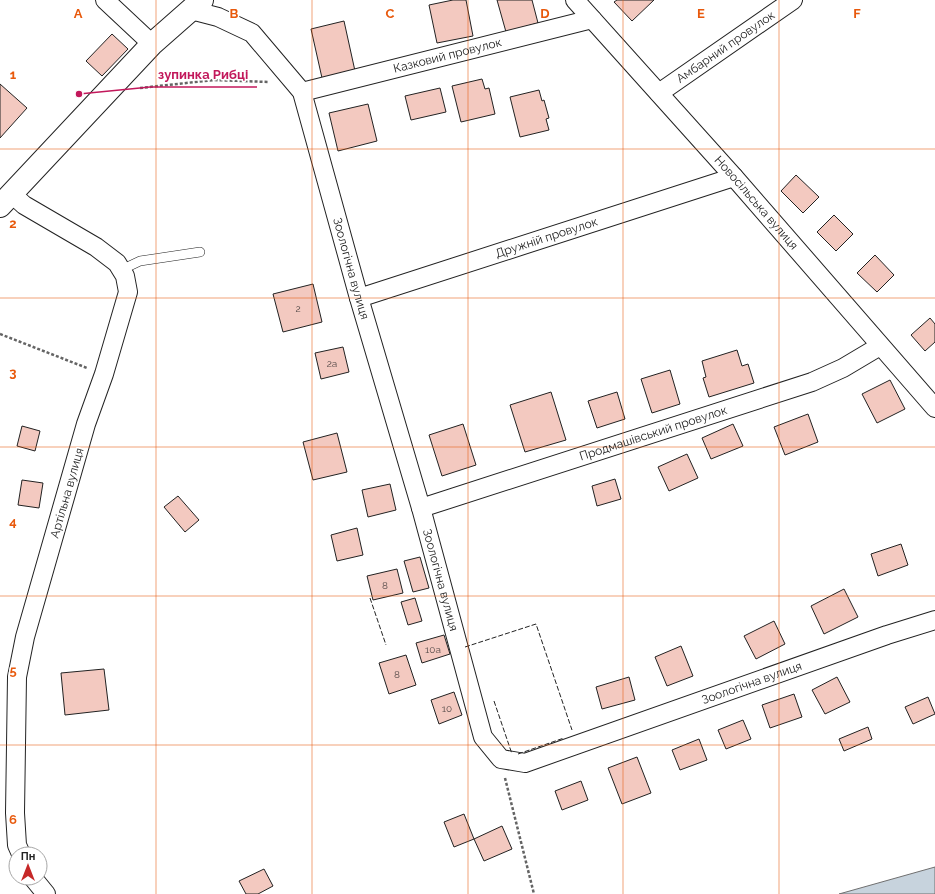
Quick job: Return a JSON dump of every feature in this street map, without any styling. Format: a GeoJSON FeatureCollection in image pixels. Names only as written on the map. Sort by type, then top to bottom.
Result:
{"type":"FeatureCollection","features":[{"type":"Feature","properties":{"kind":"street"},"geometry":{"type":"LineString","coordinates":[[104,0],[152,44]]}},
{"type":"Feature","properties":{"kind":"street","name":"Новосільська вулиця"},"geometry":{"type":"LineString","coordinates":[[574,0],[734,177],[935,408]]}},
{"type":"Feature","properties":{"kind":"street","name":"Амбарний провулок"},"geometry":{"type":"LineString","coordinates":[[659,93],[793,0]]}},
{"type":"Feature","properties":{"kind":"street"},"geometry":{"type":"LineString","coordinates":[[6,200],[152,44],[197,5]]}},
{"type":"Feature","properties":{"kind":"street","name":"Зоологічна вулиця"},"geometry":{"type":"LineString","coordinates":[[197,5],[252,33],[302,92],[359,298],[421,508],[483,737],[501,759],[525,763],[887,635],[935,620]]}},
{"type":"Feature","properties":{"kind":"street","name":"Казковий провулок"},"geometry":{"type":"LineString","coordinates":[[302,92],[592,19]]}},
{"type":"Feature","properties":{"kind":"street","name":"Дружній провулок"},"geometry":{"type":"LineString","coordinates":[[359,298],[734,177]]}},
{"type":"Feature","properties":{"kind":"street","name":"Артільна вулиця"},"geometry":{"type":"LineString","coordinates":[[6,200],[24,205],[96,247],[117,263],[125,276],[128,292],[104,374],[86,424],[25,637],[17,677],[15,813],[18,846]]}},
{"type":"Feature","properties":{"kind":"street","name":"Продмашівський провулок"},"geometry":{"type":"LineString","coordinates":[[421,508],[812,382],[843,368],[880,346]]}},
{"type":"Feature","properties":{"kind":"street"},"geometry":{"type":"LineString","coordinates":[[40,886],[46,894]]}},
{"type":"Feature","properties":{"kind":"lane"},"geometry":{"type":"LineString","coordinates":[[121,270],[140,261],[200,252]]}},
{"type":"Feature","properties":{"kind":"path"},"geometry":{"type":"LineString","coordinates":[[106,92],[214,80],[274,83],[302,92]]}},
{"type":"Feature","properties":{"kind":"path"},"geometry":{"type":"LineString","coordinates":[[0,334],[104,374]]}},
{"type":"Feature","properties":{"kind":"path"},"geometry":{"type":"LineString","coordinates":[[501,759],[534,894]]}},
{"type":"Feature","properties":{"kind":"shaded area"},"geometry":{"type":"Polygon","coordinates":[[[935,867],[935,894],[839,894],[935,867]]]}},
{"type":"Feature","properties":{"kind":"building"},"geometry":{"type":"Polygon","coordinates":[[[453,0],[466,0],[473,36],[437,43],[429,5],[453,0]]]}},
{"type":"Feature","properties":{"kind":"building"},"geometry":{"type":"Polygon","coordinates":[[[497,0],[532,0],[538,23],[506,32],[497,0]]]}},
{"type":"Feature","properties":{"kind":"building"},"geometry":{"type":"Polygon","coordinates":[[[617,0],[654,0],[632,21],[614,2],[617,0]]]}},
{"type":"Feature","properties":{"kind":"building"},"geometry":{"type":"Polygon","coordinates":[[[344,21],[355,71],[322,78],[311,29],[344,21]]]}},
{"type":"Feature","properties":{"kind":"building"},"geometry":{"type":"Polygon","coordinates":[[[112,34],[128,49],[102,76],[86,61],[112,34]]]}},
{"type":"Feature","properties":{"kind":"building"},"geometry":{"type":"Polygon","coordinates":[[[482,79],[485,89],[489,88],[495,114],[461,122],[452,86],[482,79]]]}},
{"type":"Feature","properties":{"kind":"building"},"geometry":{"type":"Polygon","coordinates":[[[0,84],[27,108],[0,138],[0,84]]]}},
{"type":"Feature","properties":{"kind":"building"},"geometry":{"type":"Polygon","coordinates":[[[440,88],[446,112],[411,120],[405,96],[440,88]]]}},
{"type":"Feature","properties":{"kind":"building"},"geometry":{"type":"Polygon","coordinates":[[[539,90],[542,101],[544,100],[549,118],[546,119],[549,130],[520,137],[510,97],[539,90]]]}},
{"type":"Feature","properties":{"kind":"building"},"geometry":{"type":"Polygon","coordinates":[[[368,104],[377,141],[338,151],[329,113],[368,104]]]}},
{"type":"Feature","properties":{"kind":"building"},"geometry":{"type":"Polygon","coordinates":[[[796,175],[819,197],[803,213],[781,191],[796,175]]]}},
{"type":"Feature","properties":{"kind":"building"},"geometry":{"type":"Polygon","coordinates":[[[834,215],[853,234],[836,251],[817,232],[834,215]]]}},
{"type":"Feature","properties":{"kind":"building"},"geometry":{"type":"Polygon","coordinates":[[[875,255],[894,275],[877,292],[857,273],[875,255]]]}},
{"type":"Feature","properties":{"kind":"building"},"geometry":{"type":"Polygon","coordinates":[[[313,284],[322,322],[283,332],[273,294],[313,284]]]}},
{"type":"Feature","properties":{"kind":"building"},"geometry":{"type":"Polygon","coordinates":[[[930,318],[935,324],[935,342],[925,351],[911,335],[930,318]]]}},
{"type":"Feature","properties":{"kind":"building"},"geometry":{"type":"Polygon","coordinates":[[[343,347],[349,372],[321,379],[315,353],[343,347]]]}},
{"type":"Feature","properties":{"kind":"building"},"geometry":{"type":"Polygon","coordinates":[[[737,350],[742,366],[748,364],[754,383],[709,397],[703,378],[706,377],[702,361],[737,350]]]}},
{"type":"Feature","properties":{"kind":"building"},"geometry":{"type":"Polygon","coordinates":[[[670,370],[680,404],[652,413],[641,379],[670,370]]]}},
{"type":"Feature","properties":{"kind":"building"},"geometry":{"type":"Polygon","coordinates":[[[890,380],[905,409],[877,423],[862,394],[890,380]]]}},
{"type":"Feature","properties":{"kind":"building"},"geometry":{"type":"Polygon","coordinates":[[[551,392],[566,440],[525,452],[510,405],[551,392]]]}},
{"type":"Feature","properties":{"kind":"building"},"geometry":{"type":"Polygon","coordinates":[[[617,392],[625,419],[597,428],[588,401],[617,392]]]}},
{"type":"Feature","properties":{"kind":"building"},"geometry":{"type":"Polygon","coordinates":[[[808,414],[818,442],[785,455],[774,427],[808,414]]]}},
{"type":"Feature","properties":{"kind":"building"},"geometry":{"type":"Polygon","coordinates":[[[463,424],[476,465],[442,476],[429,435],[463,424]]]}},
{"type":"Feature","properties":{"kind":"building"},"geometry":{"type":"Polygon","coordinates":[[[733,424],[743,446],[711,459],[702,438],[733,424]]]}},
{"type":"Feature","properties":{"kind":"building"},"geometry":{"type":"Polygon","coordinates":[[[22,426],[40,431],[35,451],[17,446],[22,426]]]}},
{"type":"Feature","properties":{"kind":"building"},"geometry":{"type":"Polygon","coordinates":[[[337,433],[347,472],[313,480],[303,442],[337,433]]]}},
{"type":"Feature","properties":{"kind":"building"},"geometry":{"type":"Polygon","coordinates":[[[687,454],[698,478],[669,491],[658,467],[687,454]]]}},
{"type":"Feature","properties":{"kind":"building"},"geometry":{"type":"Polygon","coordinates":[[[615,479],[621,499],[597,506],[592,486],[615,479]]]}},
{"type":"Feature","properties":{"kind":"building"},"geometry":{"type":"Polygon","coordinates":[[[22,480],[43,483],[39,508],[18,505],[22,480]]]}},
{"type":"Feature","properties":{"kind":"building"},"geometry":{"type":"Polygon","coordinates":[[[390,484],[396,510],[368,517],[362,490],[390,484]]]}},
{"type":"Feature","properties":{"kind":"building"},"geometry":{"type":"Polygon","coordinates":[[[178,496],[199,520],[185,532],[164,507],[178,496]]]}},
{"type":"Feature","properties":{"kind":"building"},"geometry":{"type":"Polygon","coordinates":[[[357,528],[363,555],[337,561],[331,535],[357,528]]]}},
{"type":"Feature","properties":{"kind":"building"},"geometry":{"type":"Polygon","coordinates":[[[901,544],[908,565],[878,576],[871,554],[901,544]]]}},
{"type":"Feature","properties":{"kind":"building"},"geometry":{"type":"Polygon","coordinates":[[[420,557],[429,588],[413,592],[404,561],[420,557]]]}},
{"type":"Feature","properties":{"kind":"building"},"geometry":{"type":"Polygon","coordinates":[[[397,569],[403,593],[373,600],[367,576],[397,569]]]}},
{"type":"Feature","properties":{"kind":"building"},"geometry":{"type":"Polygon","coordinates":[[[844,589],[858,617],[824,634],[811,606],[844,589]]]}},
{"type":"Feature","properties":{"kind":"building"},"geometry":{"type":"Polygon","coordinates":[[[415,598],[422,621],[408,625],[401,602],[415,598]]]}},
{"type":"Feature","properties":{"kind":"building"},"geometry":{"type":"Polygon","coordinates":[[[774,621],[785,644],[756,659],[744,636],[774,621]]]}},
{"type":"Feature","properties":{"kind":"building"},"geometry":{"type":"Polygon","coordinates":[[[444,635],[450,654],[422,663],[416,643],[444,635]]]}},
{"type":"Feature","properties":{"kind":"building"},"geometry":{"type":"Polygon","coordinates":[[[681,646],[693,676],[667,686],[655,657],[681,646]]]}},
{"type":"Feature","properties":{"kind":"building"},"geometry":{"type":"Polygon","coordinates":[[[406,655],[416,685],[389,694],[379,663],[406,655]]]}},
{"type":"Feature","properties":{"kind":"building"},"geometry":{"type":"Polygon","coordinates":[[[104,669],[109,710],[65,715],[61,673],[104,669]]]}},
{"type":"Feature","properties":{"kind":"building"},"geometry":{"type":"Polygon","coordinates":[[[629,677],[635,700],[602,709],[596,687],[629,677]]]}},
{"type":"Feature","properties":{"kind":"building"},"geometry":{"type":"Polygon","coordinates":[[[837,677],[850,702],[825,714],[812,690],[837,677]]]}},
{"type":"Feature","properties":{"kind":"building"},"geometry":{"type":"Polygon","coordinates":[[[454,692],[462,715],[439,724],[431,700],[454,692]]]}},
{"type":"Feature","properties":{"kind":"building"},"geometry":{"type":"Polygon","coordinates":[[[794,694],[802,717],[770,728],[762,705],[794,694]]]}},
{"type":"Feature","properties":{"kind":"building"},"geometry":{"type":"Polygon","coordinates":[[[928,697],[935,714],[913,724],[905,707],[928,697]]]}},
{"type":"Feature","properties":{"kind":"building"},"geometry":{"type":"Polygon","coordinates":[[[743,720],[751,739],[726,749],[718,730],[743,720]]]}},
{"type":"Feature","properties":{"kind":"building"},"geometry":{"type":"Polygon","coordinates":[[[868,727],[872,739],[844,751],[839,739],[868,727]]]}},
{"type":"Feature","properties":{"kind":"building"},"geometry":{"type":"Polygon","coordinates":[[[699,739],[707,760],[680,770],[672,750],[699,739]]]}},
{"type":"Feature","properties":{"kind":"building"},"geometry":{"type":"Polygon","coordinates":[[[637,757],[651,793],[622,804],[608,768],[637,757]]]}},
{"type":"Feature","properties":{"kind":"building"},"geometry":{"type":"Polygon","coordinates":[[[581,781],[588,800],[562,810],[555,791],[581,781]]]}},
{"type":"Feature","properties":{"kind":"building"},"geometry":{"type":"Polygon","coordinates":[[[464,814],[474,839],[454,847],[444,822],[464,814]]]}},
{"type":"Feature","properties":{"kind":"building"},"geometry":{"type":"Polygon","coordinates":[[[502,826],[512,849],[484,861],[474,839],[502,826]]]}},
{"type":"Feature","properties":{"kind":"building"},"geometry":{"type":"Polygon","coordinates":[[[264,869],[273,886],[258,894],[246,894],[239,881],[264,869]]]}},
{"type":"Feature","properties":{"kind":"fence"},"geometry":{"type":"LineString","coordinates":[[370,598],[386,645]]}},
{"type":"Feature","properties":{"kind":"fence"},"geometry":{"type":"LineString","coordinates":[[465,647],[536,624],[572,730]]}},
{"type":"Feature","properties":{"kind":"fence"},"geometry":{"type":"LineString","coordinates":[[494,701],[512,754]]}},
{"type":"Feature","properties":{"kind":"fence"},"geometry":{"type":"LineString","coordinates":[[518,754],[564,738]]}},
{"type":"Feature","properties":{"kind":"place","name":"зупинка Рибці"},"geometry":{"type":"Point","coordinates":[79,94]}}]}
